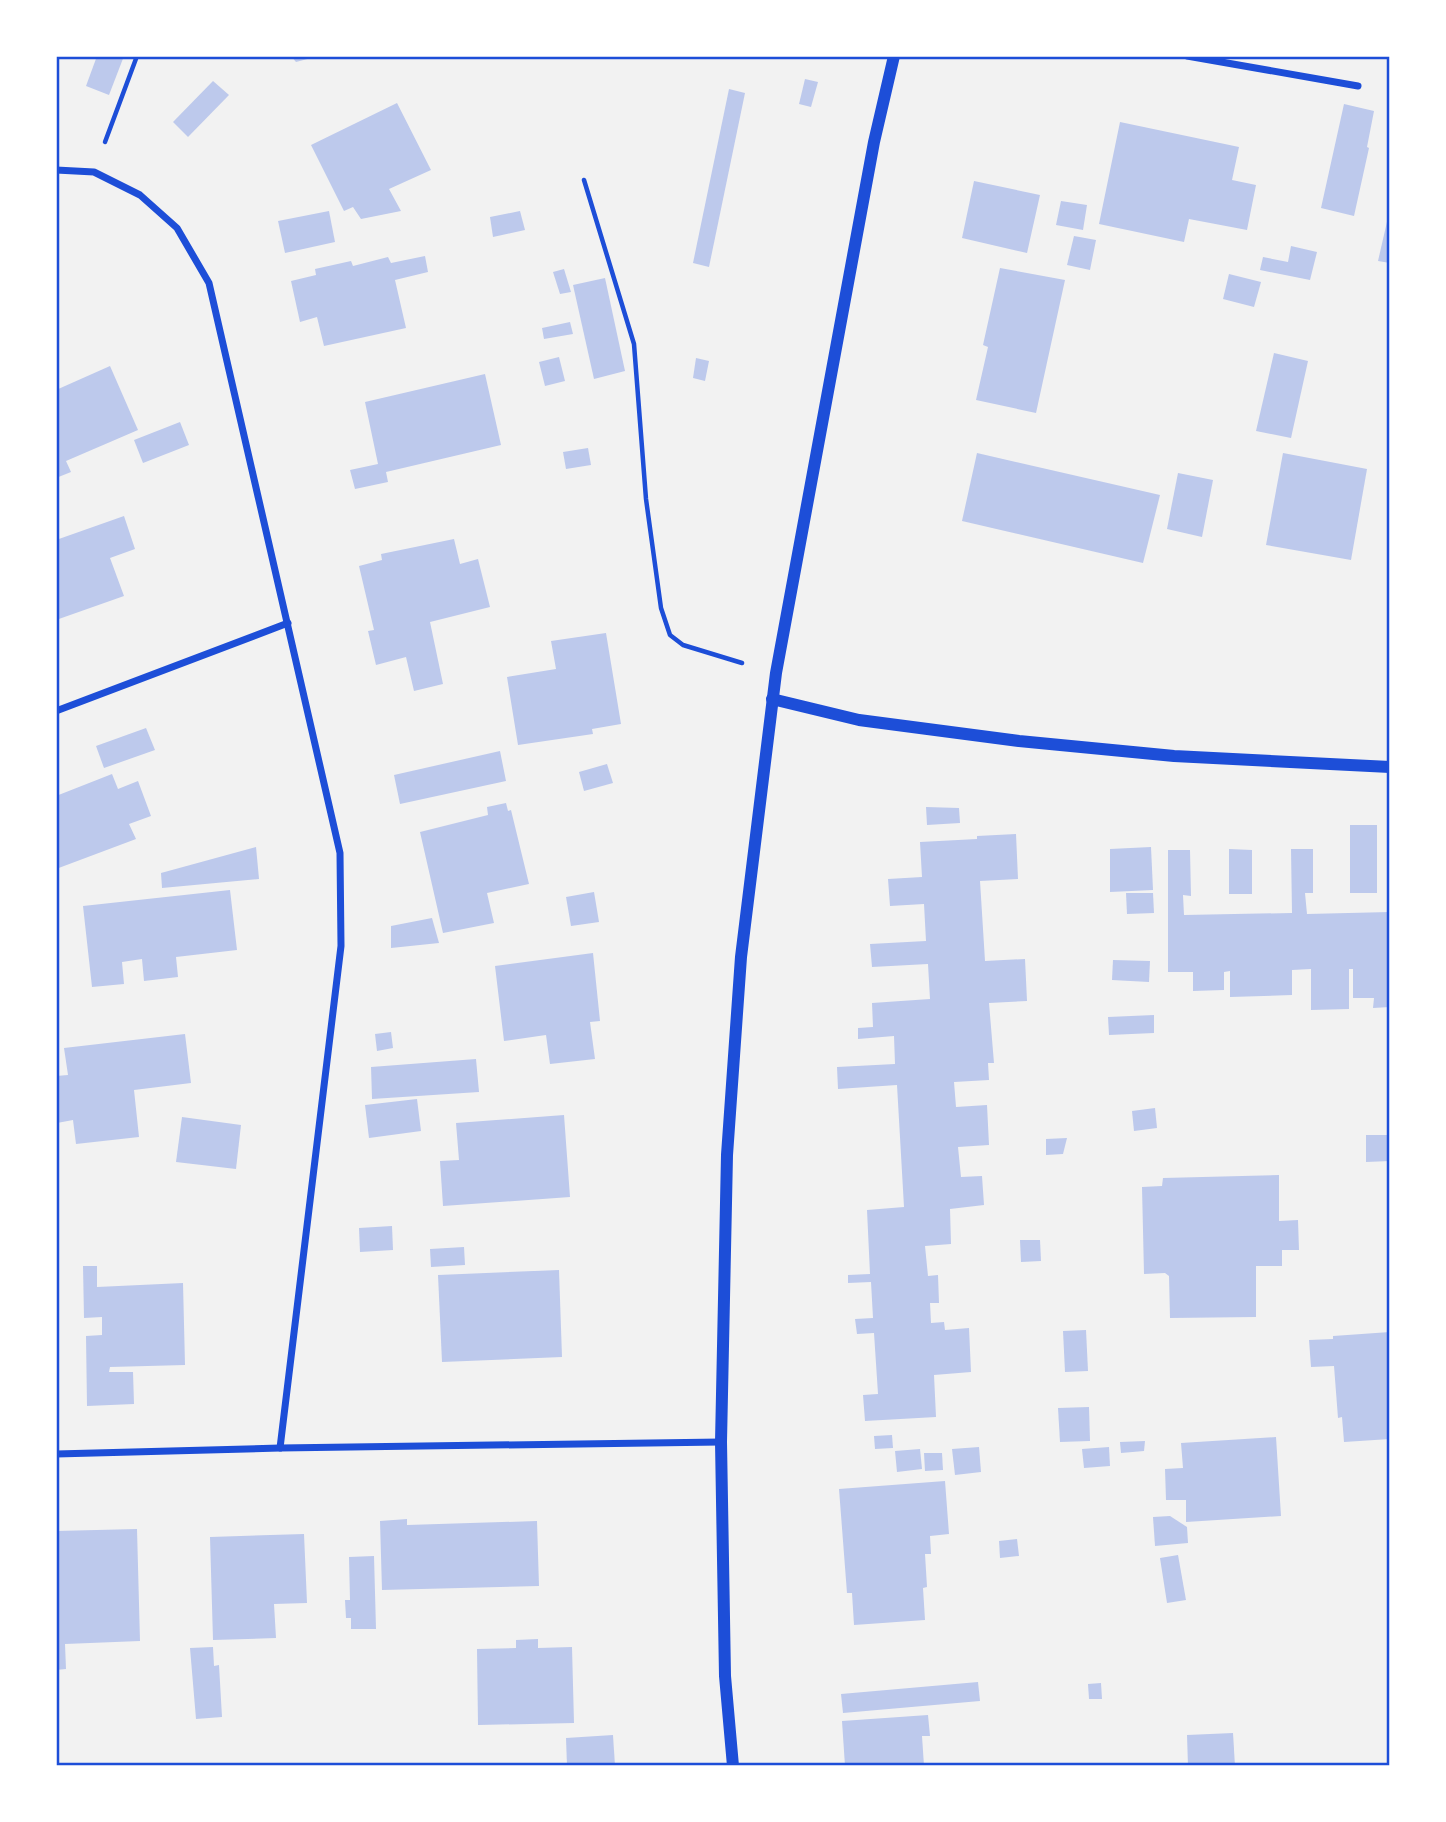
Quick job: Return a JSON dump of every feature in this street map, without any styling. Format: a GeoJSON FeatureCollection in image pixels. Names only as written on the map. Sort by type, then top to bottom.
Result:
{"type":"FeatureCollection","features":[{"type":"Feature","properties":{"kind":"street"},"geometry":{"type":"LineString","coordinates":[[733,1766],[726,1676],[721,1442],[728,1129],[741,957],[776,673],[874,142],[894,56]]}},
{"type":"Feature","properties":{"kind":"street"},"geometry":{"type":"LineString","coordinates":[[1187,56],[1358,86]]}},
{"type":"Feature","properties":{"kind":"street"},"geometry":{"type":"LineString","coordinates":[[56,170],[94,172],[140,195],[177,228],[209,283],[340,853],[341,946],[280,1448]]}},
{"type":"Feature","properties":{"kind":"street"},"geometry":{"type":"LineString","coordinates":[[56,710],[288,623]]}},
{"type":"Feature","properties":{"kind":"street"},"geometry":{"type":"LineString","coordinates":[[772,699],[859,720],[1019,741],[1174,756],[1390,767]]}},
{"type":"Feature","properties":{"kind":"street"},"geometry":{"type":"LineString","coordinates":[[56,1454],[721,1442]]}},
{"type":"Feature","properties":{"kind":"path"},"geometry":{"type":"LineString","coordinates":[[94,172],[137,56]]}},
{"type":"Feature","properties":{"kind":"path"},"geometry":{"type":"LineString","coordinates":[[584,180],[634,344],[646,499],[661,608],[670,635],[683,645],[776,673]]}},
{"type":"Feature","properties":{"kind":"building"},"geometry":{"type":"Polygon","coordinates":[[[97,56],[124,56],[109,95],[86,86],[97,56]]]}},
{"type":"Feature","properties":{"kind":"building"},"geometry":{"type":"Polygon","coordinates":[[[291,56],[315,56],[315,57],[296,62],[291,56]]]}},
{"type":"Feature","properties":{"kind":"building"},"geometry":{"type":"Polygon","coordinates":[[[805,79],[818,82],[811,107],[799,104],[805,79]]]}},
{"type":"Feature","properties":{"kind":"building"},"geometry":{"type":"Polygon","coordinates":[[[213,81],[229,95],[188,137],[173,122],[213,81]]]}},
{"type":"Feature","properties":{"kind":"building"},"geometry":{"type":"Polygon","coordinates":[[[729,89],[745,93],[709,267],[693,263],[729,89]]]}},
{"type":"Feature","properties":{"kind":"building"},"geometry":{"type":"Polygon","coordinates":[[[397,103],[431,170],[389,189],[401,211],[361,219],[353,207],[344,211],[311,145],[397,103]]]}},
{"type":"Feature","properties":{"kind":"building"},"geometry":{"type":"Polygon","coordinates":[[[1344,104],[1374,111],[1354,216],[1321,208],[1344,104]]]}},
{"type":"Feature","properties":{"kind":"building"},"geometry":{"type":"Polygon","coordinates":[[[1120,122],[1239,147],[1232,180],[1256,185],[1247,230],[1189,219],[1184,242],[1099,224],[1120,122]]]}},
{"type":"Feature","properties":{"kind":"building"},"geometry":{"type":"Polygon","coordinates":[[[974,181],[1040,195],[1027,253],[962,238],[974,181]]]}},
{"type":"Feature","properties":{"kind":"building"},"geometry":{"type":"Polygon","coordinates":[[[1061,201],[1087,205],[1083,230],[1056,225],[1061,201]]]}},
{"type":"Feature","properties":{"kind":"building"},"geometry":{"type":"Polygon","coordinates":[[[329,211],[335,242],[285,253],[278,221],[329,211]]]}},
{"type":"Feature","properties":{"kind":"building"},"geometry":{"type":"Polygon","coordinates":[[[520,211],[525,230],[493,237],[490,217],[520,211]]]}},
{"type":"Feature","properties":{"kind":"building"},"geometry":{"type":"Polygon","coordinates":[[[1390,213],[1390,263],[1378,261],[1390,213]]]}},
{"type":"Feature","properties":{"kind":"building"},"geometry":{"type":"Polygon","coordinates":[[[1074,236],[1096,240],[1090,270],[1067,265],[1074,236]]]}},
{"type":"Feature","properties":{"kind":"building"},"geometry":{"type":"Polygon","coordinates":[[[1291,246],[1317,252],[1310,280],[1260,270],[1263,257],[1288,262],[1291,246]]]}},
{"type":"Feature","properties":{"kind":"building"},"geometry":{"type":"Polygon","coordinates":[[[425,256],[428,272],[395,280],[406,328],[324,346],[317,317],[300,322],[291,281],[316,275],[315,269],[351,261],[353,266],[388,257],[391,263],[425,256]]]}},
{"type":"Feature","properties":{"kind":"building"},"geometry":{"type":"Polygon","coordinates":[[[1000,268],[1065,280],[1036,413],[976,400],[988,347],[983,345],[1000,268]]]}},
{"type":"Feature","properties":{"kind":"building"},"geometry":{"type":"Polygon","coordinates":[[[564,269],[571,292],[560,294],[553,272],[564,269]]]}},
{"type":"Feature","properties":{"kind":"building"},"geometry":{"type":"Polygon","coordinates":[[[1229,274],[1261,282],[1254,307],[1223,299],[1229,274]]]}},
{"type":"Feature","properties":{"kind":"building"},"geometry":{"type":"Polygon","coordinates":[[[605,278],[625,371],[594,379],[573,285],[605,278]]]}},
{"type":"Feature","properties":{"kind":"building"},"geometry":{"type":"Polygon","coordinates":[[[570,322],[573,334],[544,339],[542,328],[570,322]]]}},
{"type":"Feature","properties":{"kind":"building"},"geometry":{"type":"Polygon","coordinates":[[[1274,353],[1308,361],[1291,438],[1256,431],[1274,353]]]}},
{"type":"Feature","properties":{"kind":"building"},"geometry":{"type":"Polygon","coordinates":[[[559,357],[565,381],[545,386],[539,362],[559,357]]]}},
{"type":"Feature","properties":{"kind":"building"},"geometry":{"type":"Polygon","coordinates":[[[696,358],[709,361],[705,381],[693,378],[696,358]]]}},
{"type":"Feature","properties":{"kind":"building"},"geometry":{"type":"Polygon","coordinates":[[[110,366],[138,430],[66,461],[71,472],[56,478],[56,390],[110,366]]]}},
{"type":"Feature","properties":{"kind":"building"},"geometry":{"type":"Polygon","coordinates":[[[485,374],[501,445],[386,472],[388,482],[355,489],[350,470],[378,464],[365,402],[485,374]]]}},
{"type":"Feature","properties":{"kind":"building"},"geometry":{"type":"Polygon","coordinates":[[[180,422],[189,445],[143,463],[134,440],[180,422]]]}},
{"type":"Feature","properties":{"kind":"building"},"geometry":{"type":"Polygon","coordinates":[[[588,448],[591,465],[566,469],[563,452],[588,448]]]}},
{"type":"Feature","properties":{"kind":"building"},"geometry":{"type":"Polygon","coordinates":[[[977,453],[1160,495],[1143,563],[962,521],[977,453]]]}},
{"type":"Feature","properties":{"kind":"building"},"geometry":{"type":"Polygon","coordinates":[[[1283,453],[1367,469],[1351,560],[1266,545],[1283,453]]]}},
{"type":"Feature","properties":{"kind":"building"},"geometry":{"type":"Polygon","coordinates":[[[1178,473],[1213,480],[1202,537],[1167,529],[1178,473]]]}},
{"type":"Feature","properties":{"kind":"building"},"geometry":{"type":"Polygon","coordinates":[[[124,516],[135,549],[110,558],[124,596],[56,620],[56,540],[124,516]]]}},
{"type":"Feature","properties":{"kind":"building"},"geometry":{"type":"Polygon","coordinates":[[[454,539],[460,564],[478,559],[490,607],[430,622],[443,684],[414,691],[406,657],[376,665],[368,631],[374,630],[359,566],[382,560],[381,554],[454,539]]]}},
{"type":"Feature","properties":{"kind":"building"},"geometry":{"type":"Polygon","coordinates":[[[606,633],[621,724],[592,729],[593,734],[518,745],[507,677],[556,669],[551,641],[606,633]]]}},
{"type":"Feature","properties":{"kind":"building"},"geometry":{"type":"Polygon","coordinates":[[[146,728],[155,750],[104,768],[96,746],[146,728]]]}},
{"type":"Feature","properties":{"kind":"building"},"geometry":{"type":"Polygon","coordinates":[[[500,751],[506,781],[400,804],[394,775],[500,751]]]}},
{"type":"Feature","properties":{"kind":"building"},"geometry":{"type":"Polygon","coordinates":[[[607,764],[613,783],[584,791],[579,772],[607,764]]]}},
{"type":"Feature","properties":{"kind":"building"},"geometry":{"type":"Polygon","coordinates":[[[112,774],[118,789],[138,781],[151,816],[129,824],[136,839],[56,869],[56,796],[112,774]]]}},
{"type":"Feature","properties":{"kind":"building"},"geometry":{"type":"Polygon","coordinates":[[[506,803],[508,811],[511,810],[529,884],[487,893],[494,923],[443,933],[420,832],[488,815],[487,807],[506,803]]]}},
{"type":"Feature","properties":{"kind":"building"},"geometry":{"type":"Polygon","coordinates":[[[926,807],[959,808],[960,823],[927,825],[926,807]]]}},
{"type":"Feature","properties":{"kind":"building"},"geometry":{"type":"Polygon","coordinates":[[[1350,825],[1377,825],[1377,893],[1350,893],[1350,825]]]}},
{"type":"Feature","properties":{"kind":"building"},"geometry":{"type":"Polygon","coordinates":[[[1016,834],[1018,879],[980,881],[985,961],[1025,959],[1027,1001],[989,1003],[994,1063],[988,1063],[989,1080],[954,1082],[956,1107],[987,1105],[989,1145],[958,1147],[961,1177],[982,1176],[984,1205],[950,1209],[951,1244],[925,1246],[928,1276],[938,1275],[939,1303],[930,1303],[931,1323],[944,1322],[945,1330],[969,1328],[971,1372],[934,1375],[936,1417],[865,1421],[863,1395],[878,1394],[874,1333],[857,1334],[855,1319],[873,1318],[871,1282],[848,1283],[848,1275],[870,1274],[867,1210],[904,1207],[897,1085],[838,1089],[837,1067],[895,1064],[894,1036],[858,1039],[858,1028],[873,1027],[872,1003],[930,999],[928,964],[872,967],[870,944],[926,941],[924,904],[890,906],[888,879],[922,877],[920,842],[1016,834]]]}},
{"type":"Feature","properties":{"kind":"building"},"geometry":{"type":"Polygon","coordinates":[[[256,847],[259,879],[162,888],[161,873],[256,847]]]}},
{"type":"Feature","properties":{"kind":"building"},"geometry":{"type":"Polygon","coordinates":[[[1151,847],[1153,890],[1110,892],[1110,849],[1151,847]]]}},
{"type":"Feature","properties":{"kind":"building"},"geometry":{"type":"Polygon","coordinates":[[[1229,849],[1252,850],[1252,894],[1229,894],[1229,849]]]}},
{"type":"Feature","properties":{"kind":"building"},"geometry":{"type":"Polygon","coordinates":[[[1291,849],[1313,849],[1313,893],[1305,893],[1307,914],[1390,912],[1390,1007],[1373,1008],[1374,998],[1353,998],[1353,969],[1349,969],[1349,1009],[1311,1010],[1311,969],[1292,970],[1292,995],[1230,997],[1230,971],[1224,972],[1224,990],[1193,991],[1193,972],[1168,972],[1168,850],[1190,850],[1191,896],[1183,895],[1184,915],[1292,913],[1291,849]]]}},
{"type":"Feature","properties":{"kind":"building"},"geometry":{"type":"Polygon","coordinates":[[[230,890],[237,950],[176,957],[178,977],[144,981],[142,959],[122,962],[124,984],[92,987],[83,906],[230,890]]]}},
{"type":"Feature","properties":{"kind":"building"},"geometry":{"type":"Polygon","coordinates":[[[594,892],[599,922],[571,926],[566,897],[594,892]]]}},
{"type":"Feature","properties":{"kind":"building"},"geometry":{"type":"Polygon","coordinates":[[[1126,893],[1153,893],[1154,913],[1127,914],[1126,893]]]}},
{"type":"Feature","properties":{"kind":"building"},"geometry":{"type":"Polygon","coordinates":[[[432,918],[439,943],[391,948],[391,926],[432,918]]]}},
{"type":"Feature","properties":{"kind":"building"},"geometry":{"type":"Polygon","coordinates":[[[593,953],[600,1021],[590,1022],[595,1059],[550,1064],[546,1035],[504,1041],[495,966],[593,953]]]}},
{"type":"Feature","properties":{"kind":"building"},"geometry":{"type":"Polygon","coordinates":[[[1113,960],[1150,961],[1149,982],[1112,980],[1113,960]]]}},
{"type":"Feature","properties":{"kind":"building"},"geometry":{"type":"Polygon","coordinates":[[[1154,1015],[1154,1033],[1109,1035],[1108,1017],[1154,1015]]]}},
{"type":"Feature","properties":{"kind":"building"},"geometry":{"type":"Polygon","coordinates":[[[391,1032],[393,1048],[377,1051],[375,1034],[391,1032]]]}},
{"type":"Feature","properties":{"kind":"building"},"geometry":{"type":"Polygon","coordinates":[[[185,1034],[191,1083],[134,1090],[139,1137],[76,1144],[73,1120],[57,1123],[56,1076],[68,1075],[64,1048],[185,1034]]]}},
{"type":"Feature","properties":{"kind":"building"},"geometry":{"type":"Polygon","coordinates":[[[476,1059],[479,1092],[372,1099],[371,1067],[476,1059]]]}},
{"type":"Feature","properties":{"kind":"building"},"geometry":{"type":"Polygon","coordinates":[[[417,1099],[421,1131],[369,1138],[365,1105],[417,1099]]]}},
{"type":"Feature","properties":{"kind":"building"},"geometry":{"type":"Polygon","coordinates":[[[1155,1108],[1157,1128],[1134,1131],[1132,1111],[1155,1108]]]}},
{"type":"Feature","properties":{"kind":"building"},"geometry":{"type":"Polygon","coordinates":[[[564,1115],[570,1197],[443,1206],[440,1161],[459,1160],[456,1123],[564,1115]]]}},
{"type":"Feature","properties":{"kind":"building"},"geometry":{"type":"Polygon","coordinates":[[[182,1117],[241,1125],[236,1169],[176,1162],[182,1117]]]}},
{"type":"Feature","properties":{"kind":"building"},"geometry":{"type":"Polygon","coordinates":[[[1366,1135],[1390,1135],[1390,1161],[1366,1162],[1366,1135]]]}},
{"type":"Feature","properties":{"kind":"building"},"geometry":{"type":"Polygon","coordinates":[[[1067,1138],[1063,1154],[1046,1155],[1046,1139],[1067,1138]]]}},
{"type":"Feature","properties":{"kind":"building"},"geometry":{"type":"Polygon","coordinates":[[[1279,1175],[1279,1221],[1298,1220],[1299,1250],[1282,1250],[1282,1266],[1256,1266],[1256,1317],[1170,1318],[1169,1276],[1165,1273],[1144,1274],[1142,1187],[1162,1186],[1163,1178],[1279,1175]]]}},
{"type":"Feature","properties":{"kind":"building"},"geometry":{"type":"Polygon","coordinates":[[[392,1226],[393,1250],[360,1252],[359,1228],[392,1226]]]}},
{"type":"Feature","properties":{"kind":"building"},"geometry":{"type":"Polygon","coordinates":[[[1020,1240],[1040,1240],[1041,1261],[1021,1262],[1020,1240]]]}},
{"type":"Feature","properties":{"kind":"building"},"geometry":{"type":"Polygon","coordinates":[[[464,1247],[465,1265],[431,1267],[430,1249],[464,1247]]]}},
{"type":"Feature","properties":{"kind":"building"},"geometry":{"type":"Polygon","coordinates":[[[83,1266],[97,1266],[97,1287],[183,1283],[185,1365],[110,1367],[109,1372],[133,1372],[134,1404],[87,1406],[86,1336],[102,1335],[102,1317],[84,1318],[83,1266]]]}},
{"type":"Feature","properties":{"kind":"building"},"geometry":{"type":"Polygon","coordinates":[[[559,1270],[562,1357],[442,1362],[438,1275],[559,1270]]]}},
{"type":"Feature","properties":{"kind":"building"},"geometry":{"type":"Polygon","coordinates":[[[1086,1330],[1088,1371],[1065,1372],[1063,1331],[1086,1330]]]}},
{"type":"Feature","properties":{"kind":"building"},"geometry":{"type":"Polygon","coordinates":[[[1390,1332],[1390,1439],[1344,1442],[1342,1417],[1338,1418],[1334,1366],[1311,1367],[1309,1340],[1390,1332]]]}},
{"type":"Feature","properties":{"kind":"building"},"geometry":{"type":"Polygon","coordinates":[[[1089,1407],[1090,1441],[1060,1442],[1058,1408],[1089,1407]]]}},
{"type":"Feature","properties":{"kind":"building"},"geometry":{"type":"Polygon","coordinates":[[[892,1435],[893,1448],[875,1449],[874,1436],[892,1435]]]}},
{"type":"Feature","properties":{"kind":"building"},"geometry":{"type":"Polygon","coordinates":[[[1276,1437],[1281,1516],[1186,1522],[1186,1500],[1166,1500],[1165,1469],[1183,1468],[1181,1443],[1276,1437]]]}},
{"type":"Feature","properties":{"kind":"building"},"geometry":{"type":"Polygon","coordinates":[[[1145,1441],[1144,1451],[1121,1453],[1120,1442],[1145,1441]]]}},
{"type":"Feature","properties":{"kind":"building"},"geometry":{"type":"Polygon","coordinates":[[[979,1447],[981,1472],[955,1475],[952,1449],[979,1447]]]}},
{"type":"Feature","properties":{"kind":"building"},"geometry":{"type":"Polygon","coordinates":[[[1109,1447],[1110,1466],[1084,1468],[1082,1449],[1109,1447]]]}},
{"type":"Feature","properties":{"kind":"building"},"geometry":{"type":"Polygon","coordinates":[[[920,1449],[922,1469],[897,1472],[895,1451],[920,1449]]]}},
{"type":"Feature","properties":{"kind":"building"},"geometry":{"type":"Polygon","coordinates":[[[924,1453],[942,1453],[943,1470],[925,1471],[924,1453]]]}},
{"type":"Feature","properties":{"kind":"building"},"geometry":{"type":"Polygon","coordinates":[[[945,1481],[949,1534],[930,1536],[931,1554],[925,1554],[925,1620],[854,1625],[852,1593],[847,1593],[839,1489],[945,1481]]]}},
{"type":"Feature","properties":{"kind":"building"},"geometry":{"type":"Polygon","coordinates":[[[1170,1516],[1187,1527],[1188,1543],[1155,1546],[1153,1517],[1170,1516]]]}},
{"type":"Feature","properties":{"kind":"building"},"geometry":{"type":"Polygon","coordinates":[[[407,1519],[407,1525],[537,1521],[539,1586],[382,1590],[380,1521],[407,1519]]]}},
{"type":"Feature","properties":{"kind":"building"},"geometry":{"type":"Polygon","coordinates":[[[137,1529],[140,1641],[65,1644],[66,1669],[56,1670],[56,1531],[137,1529]]]}},
{"type":"Feature","properties":{"kind":"building"},"geometry":{"type":"Polygon","coordinates":[[[304,1534],[307,1603],[274,1604],[276,1638],[213,1640],[210,1537],[304,1534]]]}},
{"type":"Feature","properties":{"kind":"building"},"geometry":{"type":"Polygon","coordinates":[[[1017,1539],[1019,1556],[1000,1558],[999,1541],[1017,1539]]]}},
{"type":"Feature","properties":{"kind":"building"},"geometry":{"type":"Polygon","coordinates":[[[1178,1555],[1186,1600],[1167,1603],[1160,1558],[1178,1555]]]}},
{"type":"Feature","properties":{"kind":"building"},"geometry":{"type":"Polygon","coordinates":[[[374,1556],[376,1629],[351,1629],[351,1618],[346,1618],[345,1600],[350,1600],[349,1557],[374,1556]]]}},
{"type":"Feature","properties":{"kind":"building"},"geometry":{"type":"Polygon","coordinates":[[[538,1639],[538,1648],[572,1647],[574,1723],[478,1725],[477,1649],[516,1648],[516,1640],[538,1639]]]}},
{"type":"Feature","properties":{"kind":"building"},"geometry":{"type":"Polygon","coordinates":[[[213,1647],[214,1666],[219,1665],[222,1717],[196,1719],[190,1648],[213,1647]]]}},
{"type":"Feature","properties":{"kind":"building"},"geometry":{"type":"Polygon","coordinates":[[[978,1682],[980,1701],[843,1713],[841,1694],[978,1682]]]}},
{"type":"Feature","properties":{"kind":"building"},"geometry":{"type":"Polygon","coordinates":[[[1101,1683],[1102,1699],[1089,1699],[1088,1684],[1101,1683]]]}},
{"type":"Feature","properties":{"kind":"building"},"geometry":{"type":"Polygon","coordinates":[[[928,1715],[930,1736],[922,1736],[924,1766],[845,1766],[842,1721],[928,1715]]]}},
{"type":"Feature","properties":{"kind":"building"},"geometry":{"type":"Polygon","coordinates":[[[1233,1733],[1235,1766],[1188,1766],[1187,1735],[1233,1733]]]}},
{"type":"Feature","properties":{"kind":"building"},"geometry":{"type":"Polygon","coordinates":[[[613,1735],[615,1766],[567,1766],[566,1738],[613,1735]]]}}]}
